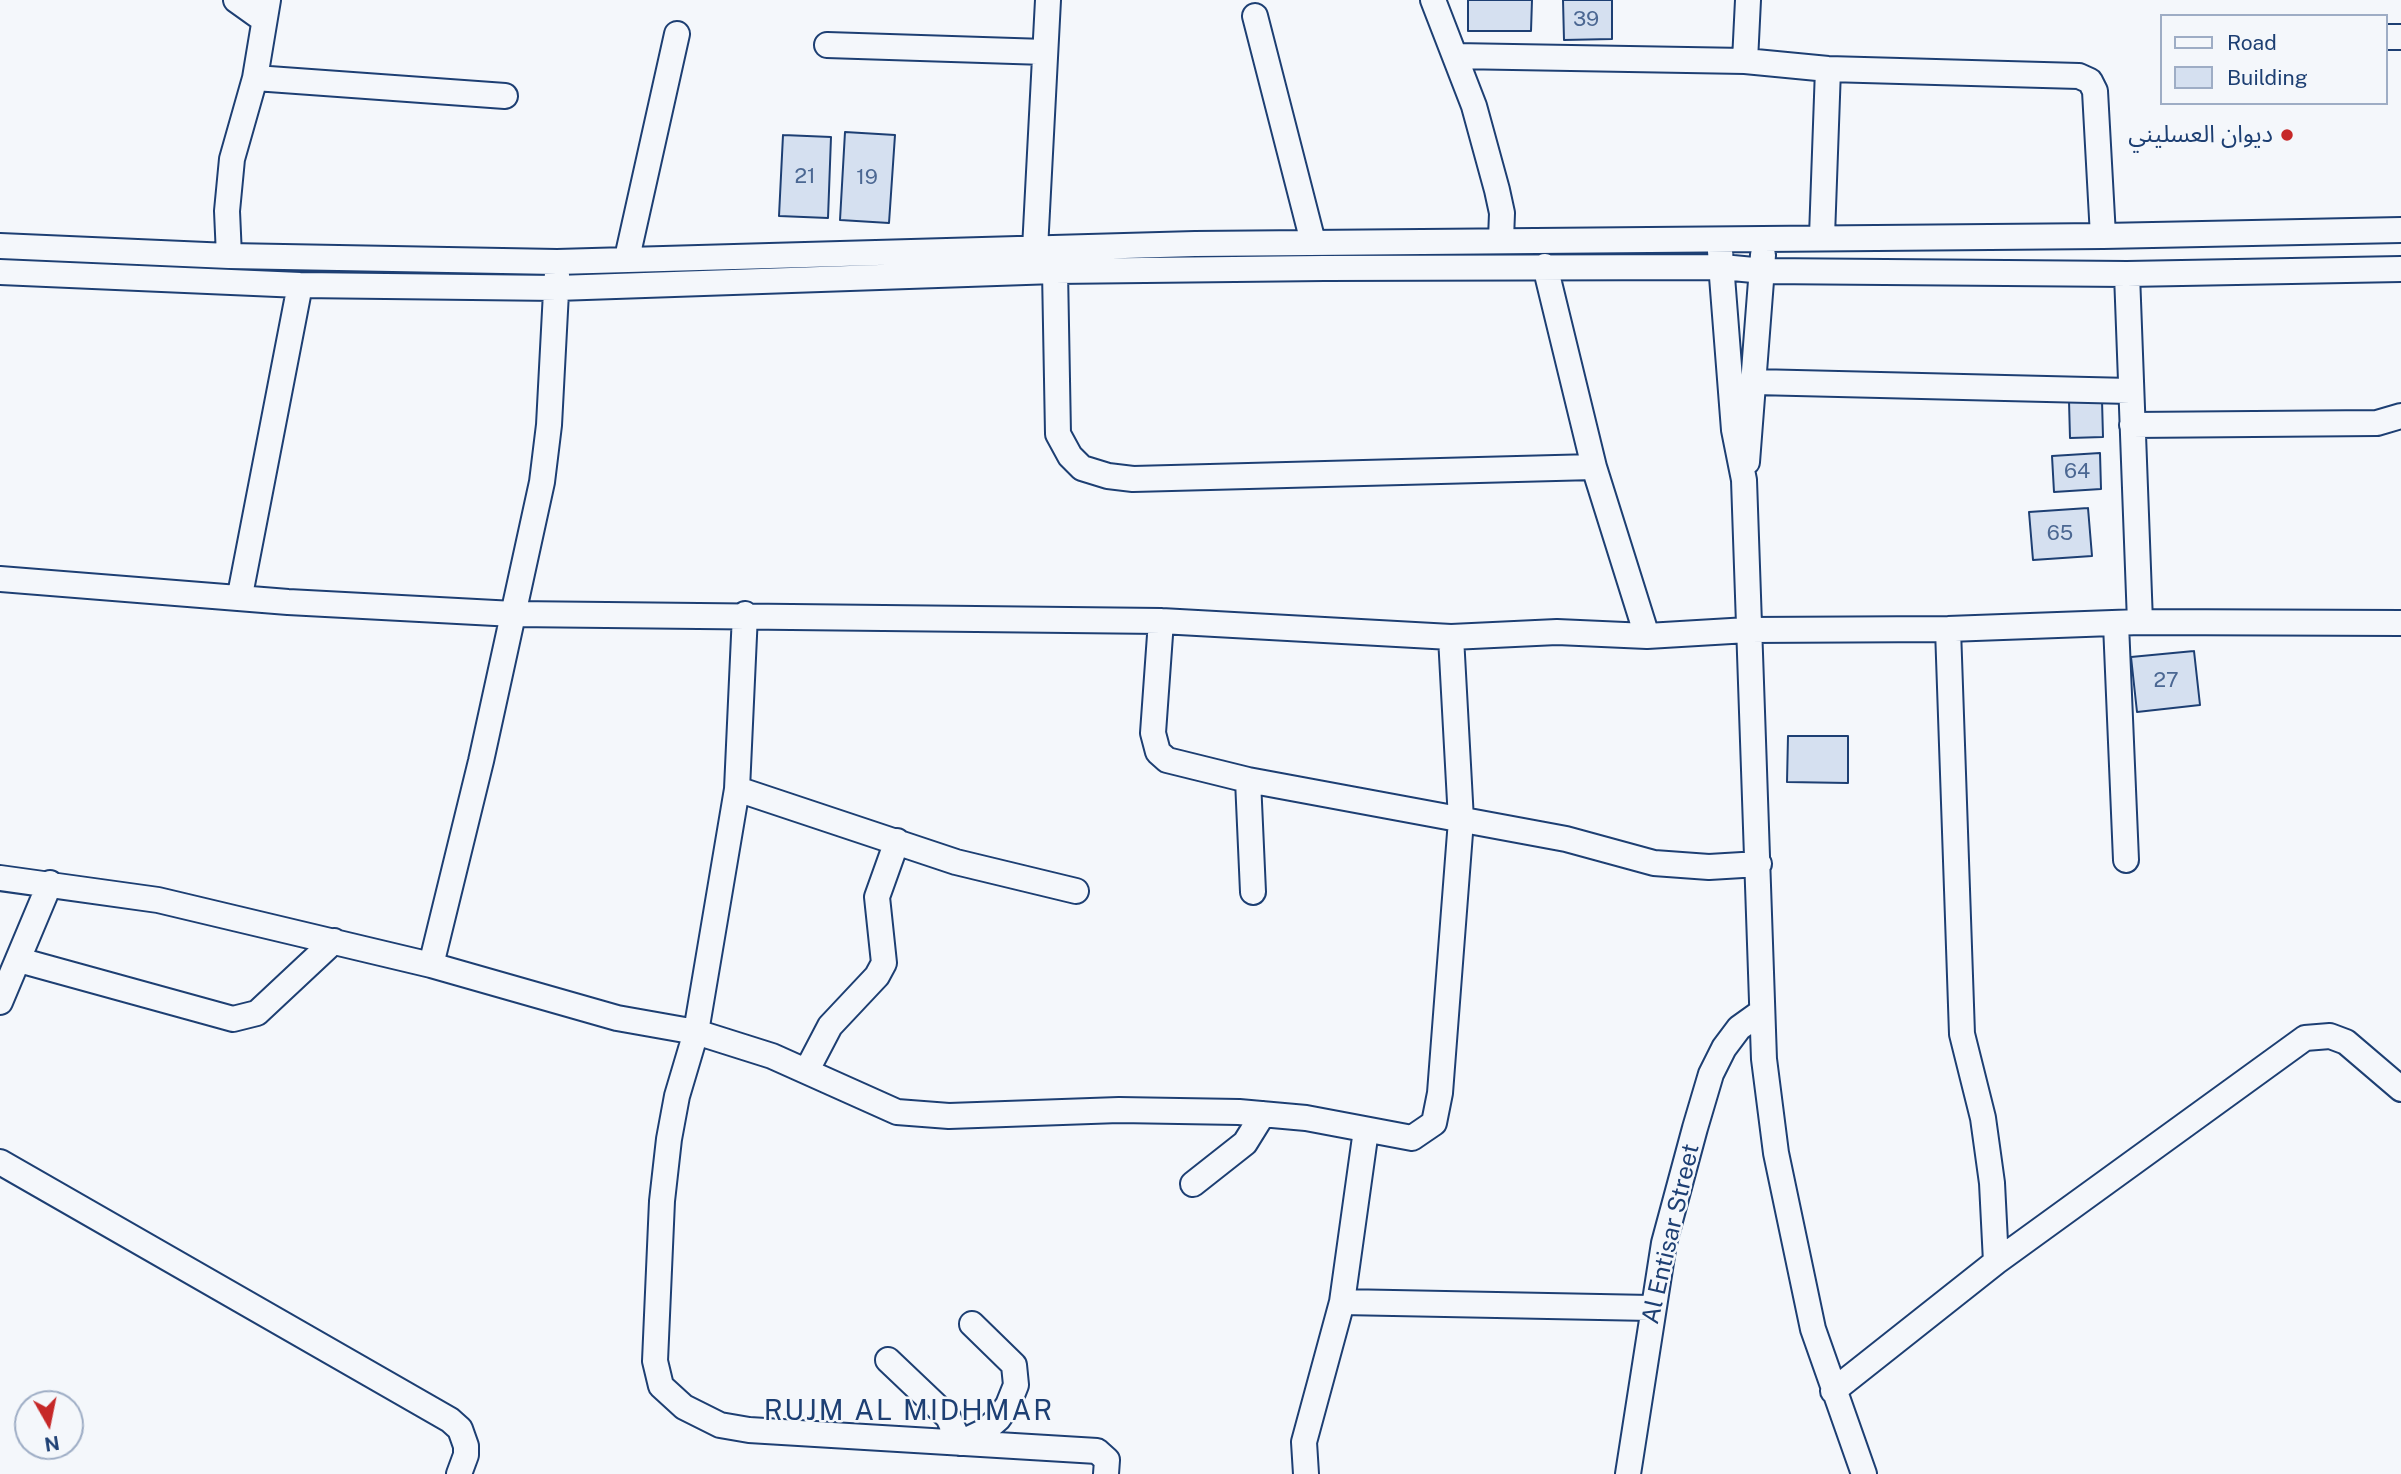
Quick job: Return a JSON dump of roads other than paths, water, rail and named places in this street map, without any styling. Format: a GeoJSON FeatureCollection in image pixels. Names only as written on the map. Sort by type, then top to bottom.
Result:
{"type":"FeatureCollection","features":[{"type":"Feature","properties":{"kind":"street"},"geometry":{"type":"LineString","coordinates":[[229,256],[227,211],[232,159],[255,78],[266,10],[236,0]]}},
{"type":"Feature","properties":{"kind":"street"},"geometry":{"type":"LineString","coordinates":[[1035,249],[1048,0]]}},
{"type":"Feature","properties":{"kind":"street"},"geometry":{"type":"LineString","coordinates":[[1433,0],[1474,106],[1502,213],[1502,239]]}},
{"type":"Feature","properties":{"kind":"street"},"geometry":{"type":"LineString","coordinates":[[1745,61],[1748,0]]}},
{"type":"Feature","properties":{"kind":"street"},"geometry":{"type":"LineString","coordinates":[[1255,16],[1314,242]]}},
{"type":"Feature","properties":{"kind":"street"},"geometry":{"type":"LineString","coordinates":[[627,258],[677,34]]}},
{"type":"Feature","properties":{"kind":"street"},"geometry":{"type":"LineString","coordinates":[[827,45],[1045,52]]}},
{"type":"Feature","properties":{"kind":"street"},"geometry":{"type":"LineString","coordinates":[[1455,56],[1745,61],[1828,69],[2079,76],[2090,81],[2095,91],[2103,236]]}},
{"type":"Feature","properties":{"kind":"street"},"geometry":{"type":"LineString","coordinates":[[1822,236],[1828,69]]}},
{"type":"Feature","properties":{"kind":"street"},"geometry":{"type":"LineString","coordinates":[[255,78],[505,96]]}},
{"type":"Feature","properties":{"kind":"street"},"geometry":{"type":"LineString","coordinates":[[0,246],[229,256],[557,262],[627,258],[1314,242],[1763,239],[1822,236],[2103,236],[2401,230]]}},
{"type":"Feature","properties":{"kind":"street"},"geometry":{"type":"LineString","coordinates":[[1719,239],[1734,430],[1744,480]]}},
{"type":"Feature","properties":{"kind":"street"},"geometry":{"type":"LineString","coordinates":[[1763,239],[1764,271],[1744,480],[1759,864],[1760,1013],[1783,1189],[1813,1329],[1864,1474]]}},
{"type":"Feature","properties":{"kind":"street"},"geometry":{"type":"LineString","coordinates":[[431,965],[535,519],[548,437],[557,262]]}},
{"type":"Feature","properties":{"kind":"street"},"geometry":{"type":"LineString","coordinates":[[1545,266],[1594,467],[1647,636]]}},
{"type":"Feature","properties":{"kind":"street"},"geometry":{"type":"LineString","coordinates":[[0,272],[300,285],[557,288],[1055,271],[1545,266],[2127,274],[2401,270]]}},
{"type":"Feature","properties":{"kind":"street"},"geometry":{"type":"LineString","coordinates":[[1055,271],[1058,434],[1070,456],[1082,468],[1108,476],[1133,479],[1594,467]]}},
{"type":"Feature","properties":{"kind":"street"},"geometry":{"type":"LineString","coordinates":[[2126,860],[2132,425],[2127,274]]}},
{"type":"Feature","properties":{"kind":"street"},"geometry":{"type":"LineString","coordinates":[[240,596],[300,285]]}},
{"type":"Feature","properties":{"kind":"street"},"geometry":{"type":"LineString","coordinates":[[1755,382],[2130,391]]}},
{"type":"Feature","properties":{"kind":"street"},"geometry":{"type":"LineString","coordinates":[[2132,425],[2377,423],[2401,416]]}},
{"type":"Feature","properties":{"kind":"street"},"geometry":{"type":"LineString","coordinates":[[0,579],[240,596],[288,602],[514,614],[745,614],[1161,621],[1451,637],[1557,632],[1647,636],[1748,630],[1948,629],[2128,623],[2401,623]]}},
{"type":"Feature","properties":{"kind":"street"},"geometry":{"type":"LineString","coordinates":[[745,614],[737,789],[696,1032],[677,1096],[662,1200],[655,1353],[656,1371],[661,1386],[684,1407],[720,1425],[749,1430],[1097,1451],[1107,1460],[1106,1474]]}},
{"type":"Feature","properties":{"kind":"street"},"geometry":{"type":"LineString","coordinates":[[1161,621],[1153,733],[1158,752],[1177,764],[1248,780],[1566,839],[1654,863],[1709,867],[1759,864]]}},
{"type":"Feature","properties":{"kind":"street"},"geometry":{"type":"LineString","coordinates":[[1948,629],[1962,1034],[1983,1118],[1992,1184],[1996,1262]]}},
{"type":"Feature","properties":{"kind":"street"},"geometry":{"type":"LineString","coordinates":[[0,877],[158,900],[431,965],[617,1018],[696,1032],[807,1070],[870,1103],[920,1115],[1119,1110],[1263,1114],[1306,1118],[1412,1138],[1434,1123],[1438,1110],[1461,820],[1451,637]]}},
{"type":"Feature","properties":{"kind":"street"},"geometry":{"type":"LineString","coordinates":[[1248,780],[1253,892]]}},
{"type":"Feature","properties":{"kind":"street"},"geometry":{"type":"LineString","coordinates":[[737,789],[956,862],[1076,891]]}},
{"type":"Feature","properties":{"kind":"street"},"geometry":{"type":"LineString","coordinates":[[807,1070],[830,1026],[877,976],[884,963],[877,897],[897,841]]}},
{"type":"Feature","properties":{"kind":"street"},"geometry":{"type":"LineString","coordinates":[[0,1002],[50,883]]}},
{"type":"Feature","properties":{"kind":"street"},"geometry":{"type":"LineString","coordinates":[[19,960],[233,1019],[257,1013],[334,941]]}},
{"type":"Feature","properties":{"kind":"street","name":"Al Entisar Street"},"geometry":{"type":"LineString","coordinates":[[1628,1474],[1651,1308],[1667,1230],[1712,1074],[1724,1048],[1739,1028],[1760,1013]]}},
{"type":"Feature","properties":{"kind":"street"},"geometry":{"type":"LineString","coordinates":[[1833,1391],[1996,1262],[2305,1038],[2330,1035],[2346,1042],[2401,1089]]}},
{"type":"Feature","properties":{"kind":"street"},"geometry":{"type":"LineString","coordinates":[[1193,1184],[1245,1143],[1263,1114]]}},
{"type":"Feature","properties":{"kind":"street"},"geometry":{"type":"LineString","coordinates":[[1306,1474],[1304,1442],[1342,1302],[1366,1130]]}},
{"type":"Feature","properties":{"kind":"street"},"geometry":{"type":"LineString","coordinates":[[0,1162],[450,1420],[460,1429],[466,1447],[459,1474]]}},
{"type":"Feature","properties":{"kind":"street"},"geometry":{"type":"LineString","coordinates":[[1342,1302],[1651,1308]]}},
{"type":"Feature","properties":{"kind":"street"},"geometry":{"type":"LineString","coordinates":[[960,1443],[984,1432],[998,1419],[1008,1405],[1016,1385],[1014,1365],[972,1324]]}},
{"type":"Feature","properties":{"kind":"street"},"geometry":{"type":"LineString","coordinates":[[888,1360],[948,1417],[960,1443]]}},
{"type":"Feature","properties":{"kind":"place","name":"ديوان العسليني"},"geometry":{"type":"Point","coordinates":[2287,135]}},
{"type":"Feature","properties":{"kind":"district","name":"RUJM AL MIDHMAR"},"geometry":{"type":"Point","coordinates":[909,1411]}}]}
